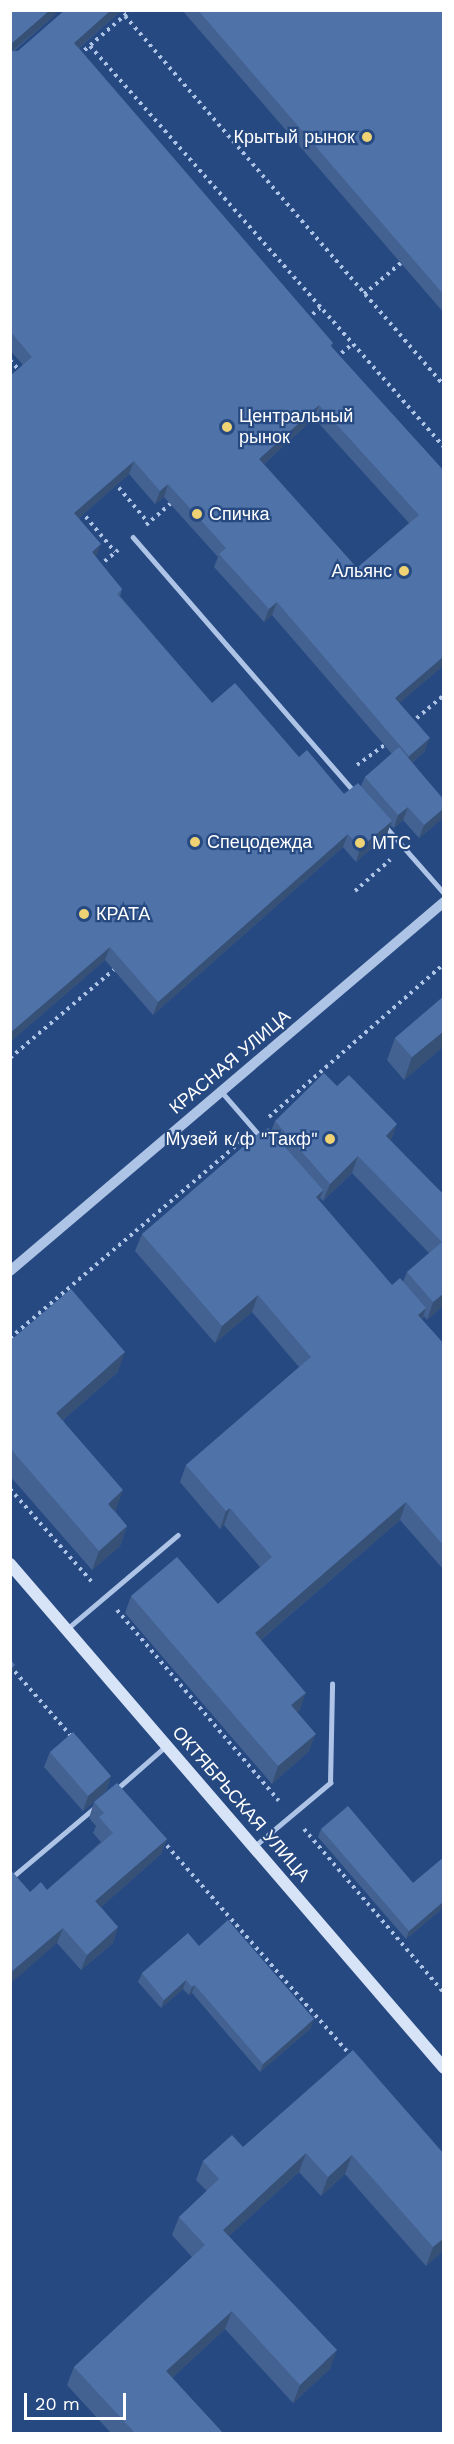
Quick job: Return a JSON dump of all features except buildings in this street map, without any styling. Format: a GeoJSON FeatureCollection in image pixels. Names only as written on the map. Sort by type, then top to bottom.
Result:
{"type":"FeatureCollection","features":[{"type":"Feature","properties":{"kind":"main road","name":"ОКТЯБРЬСКАЯ УЛИЦА"},"geometry":{"type":"LineString","coordinates":[[10,1564],[444,2068]]}},
{"type":"Feature","properties":{"kind":"street","name":"КРАСНАЯ УЛИЦА"},"geometry":{"type":"LineString","coordinates":[[10,1271],[444,902]]}},
{"type":"Feature","properties":{"kind":"lane"},"geometry":{"type":"LineString","coordinates":[[133,537],[357,794]]}},
{"type":"Feature","properties":{"kind":"lane"},"geometry":{"type":"LineString","coordinates":[[380,821],[444,893]]}},
{"type":"Feature","properties":{"kind":"lane"},"geometry":{"type":"LineString","coordinates":[[221,1091],[264,1141]]}},
{"type":"Feature","properties":{"kind":"lane"},"geometry":{"type":"LineString","coordinates":[[67,1629],[177,1535]]}},
{"type":"Feature","properties":{"kind":"lane"},"geometry":{"type":"LineString","coordinates":[[254,1847],[330,1783],[332,1684]]}},
{"type":"Feature","properties":{"kind":"lane"},"geometry":{"type":"LineString","coordinates":[[108,1796],[166,1745]]}},
{"type":"Feature","properties":{"kind":"lane"},"geometry":{"type":"LineString","coordinates":[[10,1879],[99,1804]]}},
{"type":"Feature","properties":{"kind":"path"},"geometry":{"type":"LineString","coordinates":[[72,61],[131,10]]}},
{"type":"Feature","properties":{"kind":"path"},"geometry":{"type":"LineString","coordinates":[[125,16],[444,385]]}},
{"type":"Feature","properties":{"kind":"path"},"geometry":{"type":"LineString","coordinates":[[100,24],[107,32]]}},
{"type":"Feature","properties":{"kind":"path"},"geometry":{"type":"LineString","coordinates":[[90,46],[444,447]]}},
{"type":"Feature","properties":{"kind":"path"},"geometry":{"type":"LineString","coordinates":[[364,294],[401,263]]}},
{"type":"Feature","properties":{"kind":"path"},"geometry":{"type":"LineString","coordinates":[[302,323],[320,308]]}},
{"type":"Feature","properties":{"kind":"path"},"geometry":{"type":"LineString","coordinates":[[334,359],[352,344]]}},
{"type":"Feature","properties":{"kind":"path"},"geometry":{"type":"LineString","coordinates":[[10,360],[26,378]]}},
{"type":"Feature","properties":{"kind":"path"},"geometry":{"type":"LineString","coordinates":[[109,476],[149,523]]}},
{"type":"Feature","properties":{"kind":"path"},"geometry":{"type":"LineString","coordinates":[[116,484],[125,477]]}},
{"type":"Feature","properties":{"kind":"path"},"geometry":{"type":"LineString","coordinates":[[98,567],[180,495]]}},
{"type":"Feature","properties":{"kind":"path"},"geometry":{"type":"LineString","coordinates":[[80,510],[115,552]]}},
{"type":"Feature","properties":{"kind":"path"},"geometry":{"type":"LineString","coordinates":[[79,526],[87,519]]}},
{"type":"Feature","properties":{"kind":"path"},"geometry":{"type":"LineString","coordinates":[[404,729],[444,695]]}},
{"type":"Feature","properties":{"kind":"path"},"geometry":{"type":"LineString","coordinates":[[341,776],[389,742]]}},
{"type":"Feature","properties":{"kind":"path"},"geometry":{"type":"LineString","coordinates":[[355,891],[404,848]]}},
{"type":"Feature","properties":{"kind":"path"},"geometry":{"type":"LineString","coordinates":[[10,1338],[444,964]]}},
{"type":"Feature","properties":{"kind":"path"},"geometry":{"type":"LineString","coordinates":[[10,1058],[118,966]]}},
{"type":"Feature","properties":{"kind":"path"},"geometry":{"type":"LineString","coordinates":[[10,1489],[105,1596],[444,1993]]}},
{"type":"Feature","properties":{"kind":"path"},"geometry":{"type":"LineString","coordinates":[[10,1666],[79,1745]]}},
{"type":"Feature","properties":{"kind":"path"},"geometry":{"type":"LineString","coordinates":[[156,1833],[358,2064]]}},
{"type":"Feature","properties":{"kind":"place","name":"Крытый рынок"},"geometry":{"type":"Point","coordinates":[367,137]}},
{"type":"Feature","properties":{"kind":"place","name":"Центральный рынок"},"geometry":{"type":"Point","coordinates":[227,427]}},
{"type":"Feature","properties":{"kind":"place","name":"Спичка"},"geometry":{"type":"Point","coordinates":[197,514]}},
{"type":"Feature","properties":{"kind":"place","name":"Альянс"},"geometry":{"type":"Point","coordinates":[404,571]}},
{"type":"Feature","properties":{"kind":"place","name":"Спецодежда"},"geometry":{"type":"Point","coordinates":[195,842]}},
{"type":"Feature","properties":{"kind":"place","name":"МТС"},"geometry":{"type":"Point","coordinates":[360,843]}},
{"type":"Feature","properties":{"kind":"place","name":"КРАТА"},"geometry":{"type":"Point","coordinates":[84,914]}},
{"type":"Feature","properties":{"kind":"place","name":"Музей к/ф \"Такф\""},"geometry":{"type":"Point","coordinates":[330,1139]}}]}
